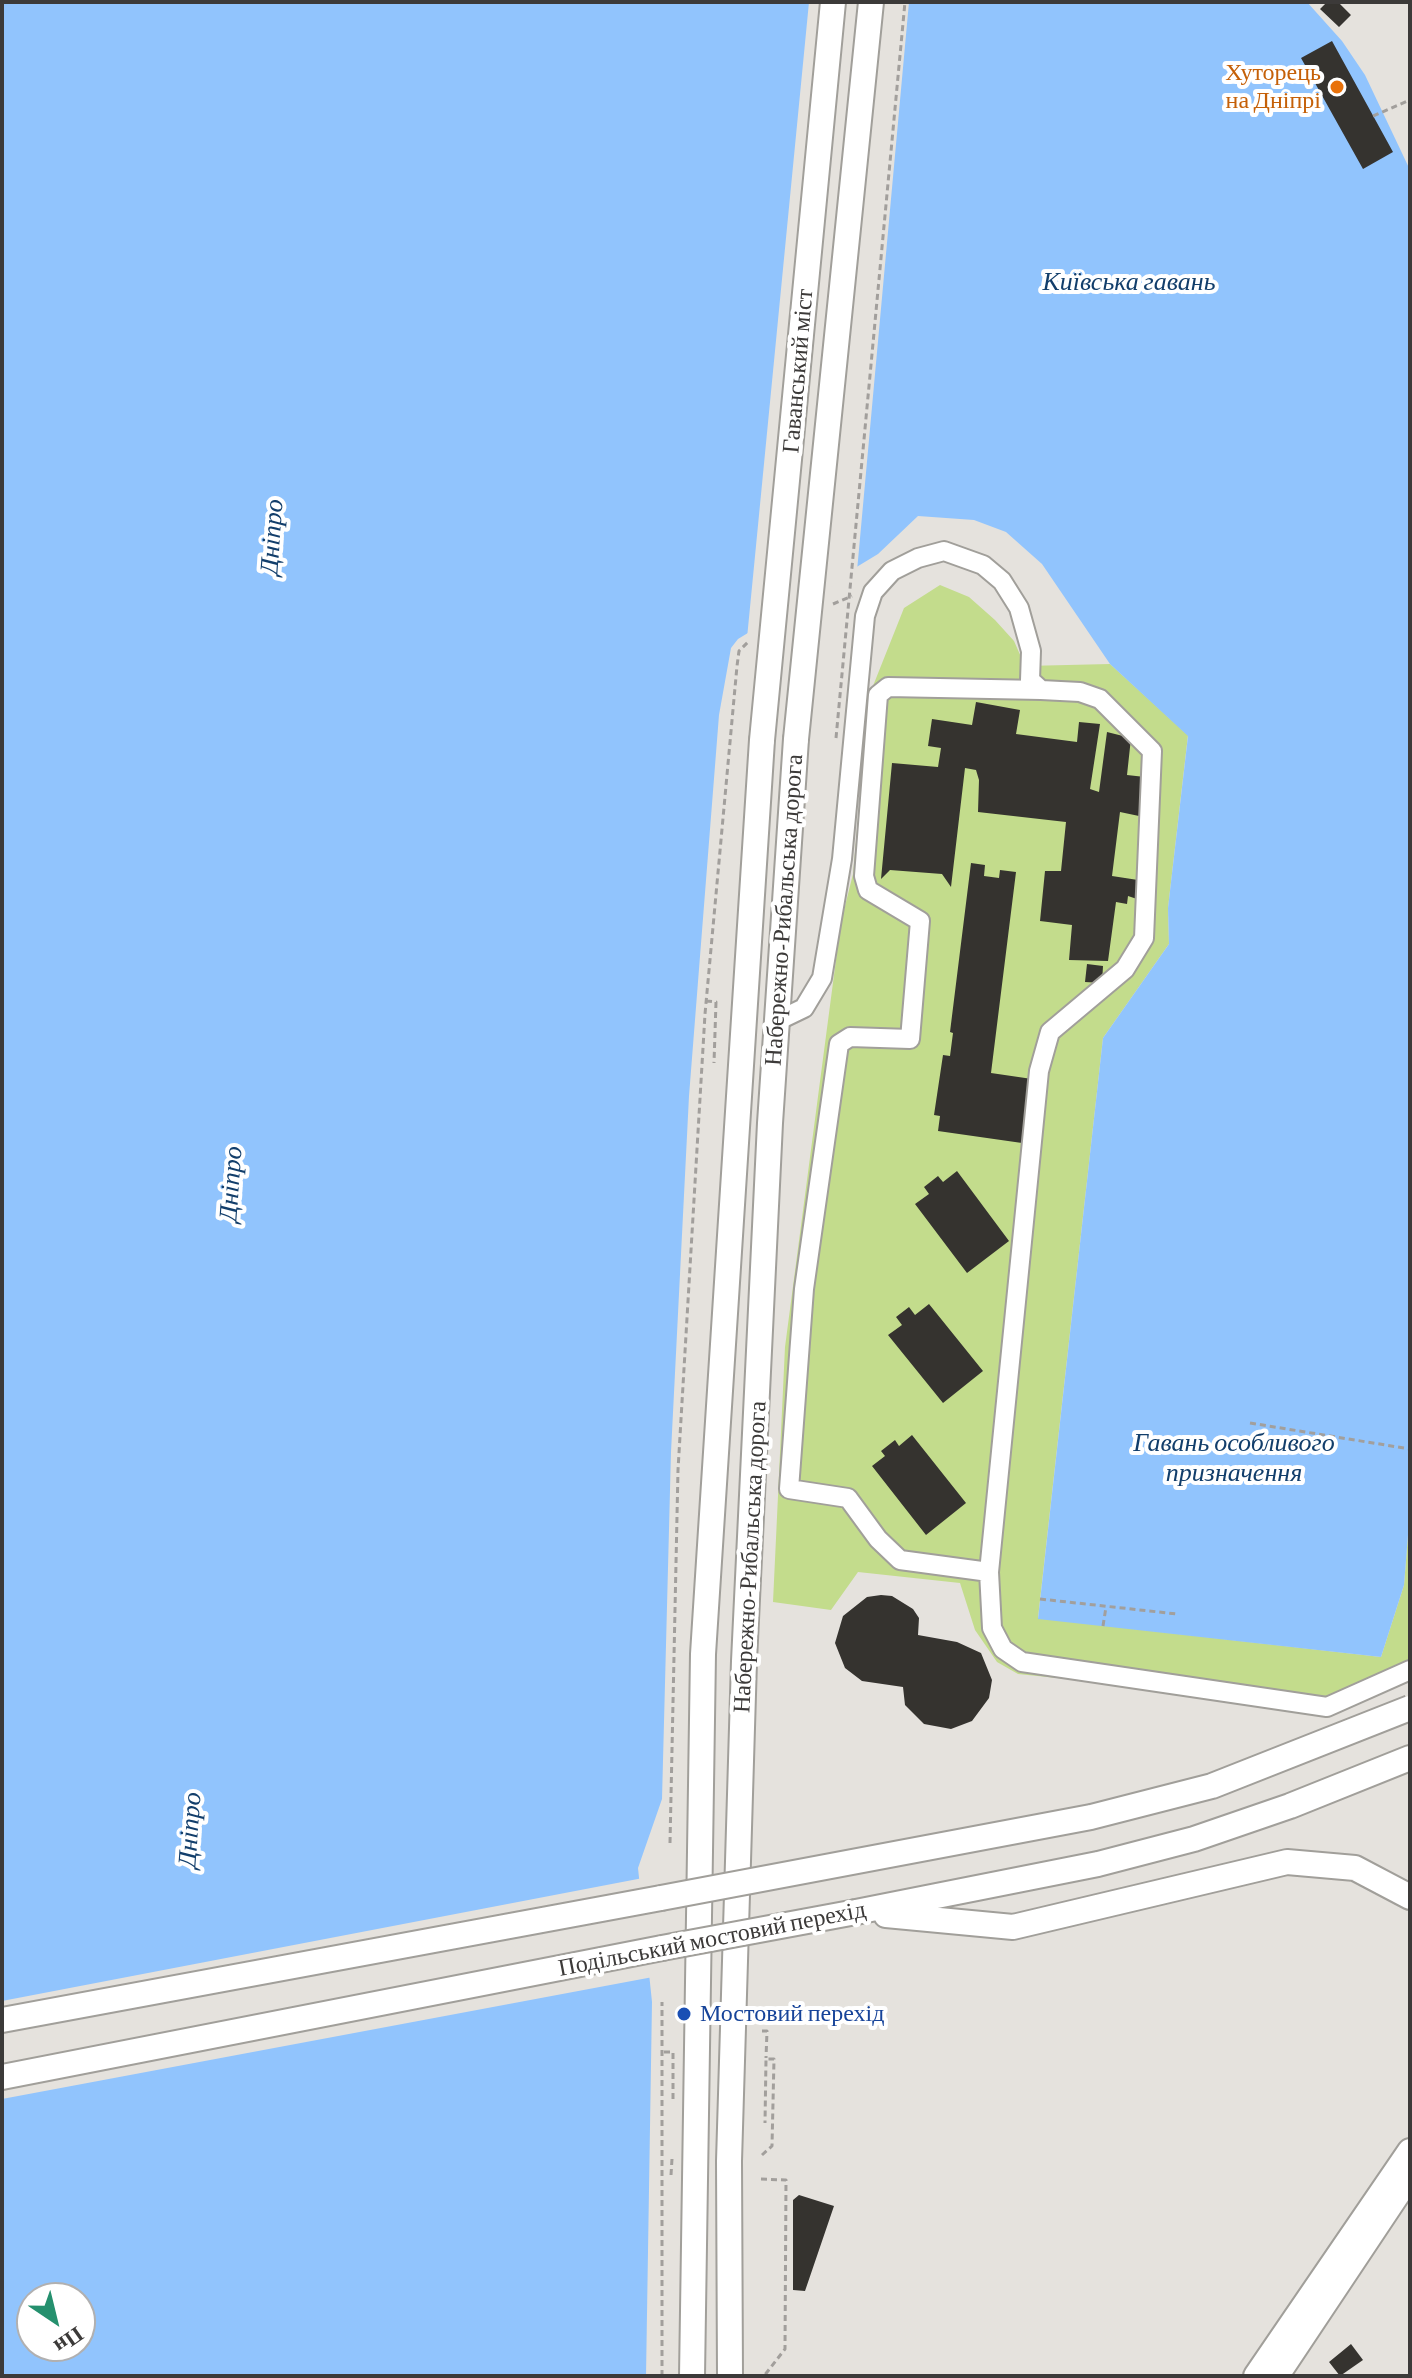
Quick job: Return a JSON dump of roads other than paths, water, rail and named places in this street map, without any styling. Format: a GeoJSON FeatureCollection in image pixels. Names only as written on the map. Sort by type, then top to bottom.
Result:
{"type":"FeatureCollection","features":[{"type":"Feature","properties":{"kind":"main road","name":"Гаванський міст"},"geometry":{"type":"LineString","coordinates":[[762,740],[833,2]]}},
{"type":"Feature","properties":{"kind":"main road","name":"Гаванський міст"},"geometry":{"type":"LineString","coordinates":[[796,739],[871,2]]}},
{"type":"Feature","properties":{"kind":"main road","name":"Набережно-Рибальська дорога"},"geometry":{"type":"LineString","coordinates":[[730,2376],[729,2161],[744,1661],[777,1021],[796,739]]}},
{"type":"Feature","properties":{"kind":"main road","name":"Набережно-Рибальська дорога"},"geometry":{"type":"LineString","coordinates":[[692,2376],[703,1654],[762,740]]}},
{"type":"Feature","properties":{"kind":"main road","name":"Подільський мостовий перехід"},"geometry":{"type":"LineString","coordinates":[[2,2020],[1091,1817],[1212,1786],[1410,1708]]}},
{"type":"Feature","properties":{"kind":"main road","name":"Подільський мостовий перехід"},"geometry":{"type":"LineString","coordinates":[[2,2077],[1098,1864],[1194,1839],[1290,1806],[1410,1758]]}},
{"type":"Feature","properties":{"kind":"main road"},"geometry":{"type":"LineString","coordinates":[[856,1912],[1013,1927],[1287,1862],[1355,1868],[1410,1897]]}},
{"type":"Feature","properties":{"kind":"main road"},"geometry":{"type":"LineString","coordinates":[[1256,2376],[1410,2151]]}},
{"type":"Feature","properties":{"kind":"street"},"geometry":{"type":"LineString","coordinates":[[777,1021],[804,1008],[815,996],[822,978],[842,859],[865,616],[882,581],[900,566],[944,551],[983,565],[1002,581],[1019,608],[1031,651],[1030,680],[1041,690]]}},
{"type":"Feature","properties":{"kind":"street"},"geometry":{"type":"LineString","coordinates":[[989,1572],[900,1560],[878,1539],[848,1498],[789,1489],[804,1289],[839,1044],[850,1037],[910,1039],[920,921],[868,890],[864,876],[878,695],[888,687],[1080,692],[1100,699],[1152,751],[1144,938],[1125,969],[1050,1032],[1039,1071],[989,1572],[992,1628],[1003,1649],[1022,1662],[1327,1707],[1410,1670]]}},
{"type":"Feature","properties":{"kind":"street"},"geometry":{"type":"LineString","coordinates":[[1280,2376],[1410,2181]]}},
{"type":"Feature","properties":{"kind":"water"},"geometry":{"type":"Polygon","coordinates":[[[2,2],[1307,2],[1342,41],[1365,75],[1410,170],[1410,1510],[1404,1585],[1381,1657],[1038,1619],[1103,1038],[1169,944],[1168,908],[1188,736],[1110,664],[1042,564],[1006,532],[974,520],[918,516],[878,554],[738,639],[731,648],[719,715],[689,1096],[671,1452],[662,1799],[638,1868],[652,2002],[646,2376],[2,2376],[2,2]]]}},
{"type":"Feature","properties":{"kind":"place","name":"Хуторець на Дніпрі"},"geometry":{"type":"Point","coordinates":[1337,87]}},
{"type":"Feature","properties":{"kind":"place","name":"Мостовий перехід"},"geometry":{"type":"Point","coordinates":[684,2014]}},
{"type":"Feature","properties":{"kind":"water label","name":"Київська гавань"},"geometry":{"type":"Point","coordinates":[1129,282]}},
{"type":"Feature","properties":{"kind":"water label","name":"Дніпро"},"geometry":{"type":"Point","coordinates":[272,537]}},
{"type":"Feature","properties":{"kind":"water label","name":"Дніпро"},"geometry":{"type":"Point","coordinates":[231,1184]}},
{"type":"Feature","properties":{"kind":"water label","name":"Гавань особливого призначення"},"geometry":{"type":"Point","coordinates":[1234,1458]}},
{"type":"Feature","properties":{"kind":"water label","name":"Дніпро"},"geometry":{"type":"Point","coordinates":[190,1830]}}]}
